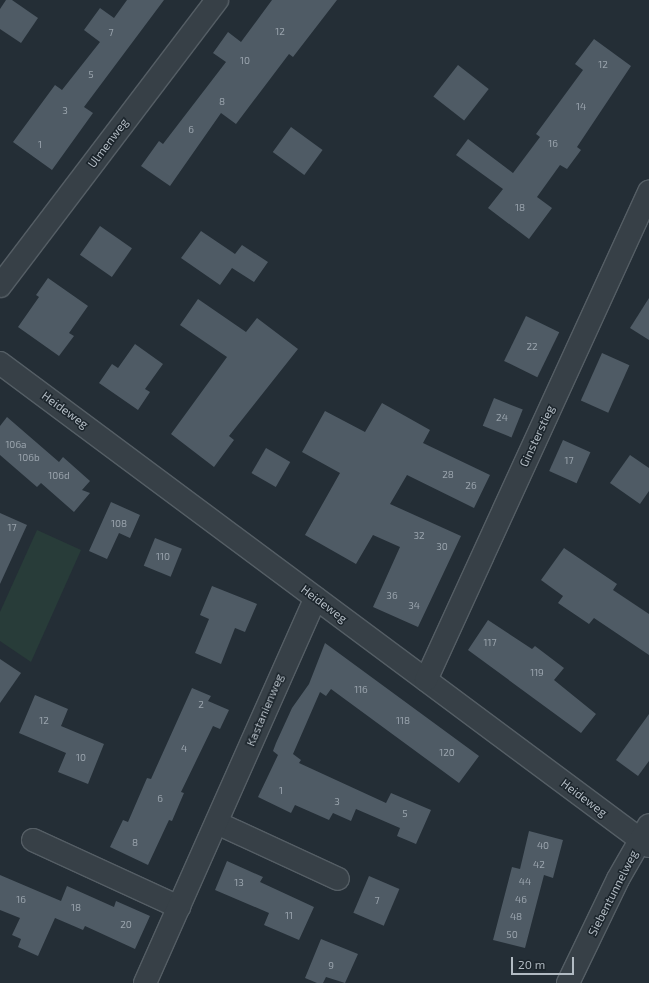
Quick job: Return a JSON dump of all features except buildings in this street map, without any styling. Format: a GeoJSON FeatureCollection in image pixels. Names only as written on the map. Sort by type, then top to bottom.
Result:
{"type":"FeatureCollection","features":[{"type":"Feature","properties":{"kind":"street","name":"Ulmenweg"},"geometry":{"type":"LineString","coordinates":[[0,286],[217,0]]}},
{"type":"Feature","properties":{"kind":"street","name":"Ginsterstieg"},"geometry":{"type":"LineString","coordinates":[[426,680],[649,192]]}},
{"type":"Feature","properties":{"kind":"street","name":"Heideweg"},"geometry":{"type":"LineString","coordinates":[[0,363],[426,680],[646,837]]}},
{"type":"Feature","properties":{"kind":"street","name":"Kastanienweg"},"geometry":{"type":"LineString","coordinates":[[145,983],[316,598]]}},
{"type":"Feature","properties":{"kind":"street"},"geometry":{"type":"LineString","coordinates":[[217,823],[338,879]]}},
{"type":"Feature","properties":{"kind":"street","name":"Siebentunnelweg"},"geometry":{"type":"LineString","coordinates":[[568,983],[618,879],[646,837]]}},
{"type":"Feature","properties":{"kind":"street"},"geometry":{"type":"LineString","coordinates":[[33,840],[179,907]]}},
{"type":"Feature","properties":{"kind":"green space"},"geometry":{"type":"Polygon","coordinates":[[[37,530],[81,550],[31,662],[0,641],[0,612],[37,530]]]}}]}
